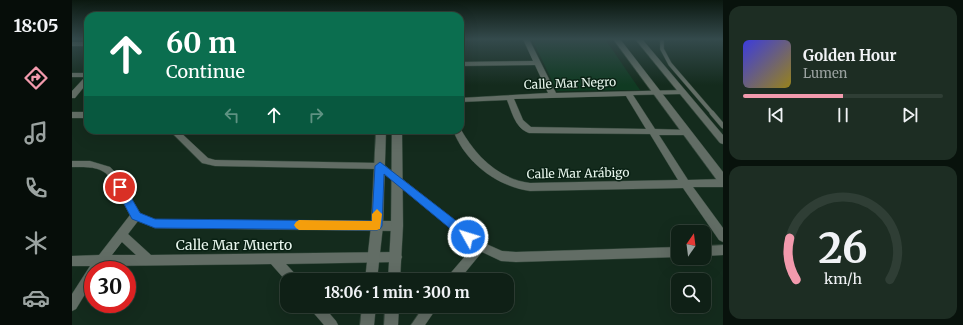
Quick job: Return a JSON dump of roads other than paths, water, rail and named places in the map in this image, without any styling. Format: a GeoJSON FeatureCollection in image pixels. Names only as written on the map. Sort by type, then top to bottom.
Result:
{"type":"FeatureCollection","features":[{"type":"Feature","properties":{"kind":"street"},"geometry":{"type":"LineString","coordinates":[[532,54],[553,96]]}},
{"type":"Feature","properties":{"kind":"street"},"geometry":{"type":"LineString","coordinates":[[627,54],[723,181]]}},
{"type":"Feature","properties":{"kind":"street"},"geometry":{"type":"LineString","coordinates":[[651,54],[723,141]]}},
{"type":"Feature","properties":{"kind":"street"},"geometry":{"type":"LineString","coordinates":[[464,64],[536,63]]}},
{"type":"Feature","properties":{"kind":"street"},"geometry":{"type":"LineString","coordinates":[[72,75],[84,75]]}},
{"type":"Feature","properties":{"kind":"street"},"geometry":{"type":"LineString","coordinates":[[72,96],[84,82]]}},
{"type":"Feature","properties":{"kind":"street","name":"Calle Mar Negro"},"geometry":{"type":"LineString","coordinates":[[464,100],[682,92]]}},
{"type":"Feature","properties":{"kind":"street"},"geometry":{"type":"LineString","coordinates":[[628,93],[685,183],[723,237]]}},
{"type":"Feature","properties":{"kind":"street"},"geometry":{"type":"LineString","coordinates":[[510,98],[524,128],[529,130],[686,132]]}},
{"type":"Feature","properties":{"kind":"street"},"geometry":{"type":"LineString","coordinates":[[72,115],[84,115]]}},
{"type":"Feature","properties":{"kind":"street"},"geometry":{"type":"LineString","coordinates":[[177,134],[205,161],[215,163],[380,166],[480,246],[501,256],[516,257],[671,252]]}},
{"type":"Feature","properties":{"kind":"street"},"geometry":{"type":"LineString","coordinates":[[372,273],[377,226],[381,134]]}},
{"type":"Feature","properties":{"kind":"street"},"geometry":{"type":"LineString","coordinates":[[395,273],[397,226],[397,134]]}},
{"type":"Feature","properties":{"kind":"street","name":"Calle Mar Arábigo"},"geometry":{"type":"LineString","coordinates":[[458,134],[459,139],[471,154],[503,179],[519,185],[530,187],[723,181]]}},
{"type":"Feature","properties":{"kind":"street"},"geometry":{"type":"LineString","coordinates":[[72,164],[90,164],[107,169],[114,177],[136,216],[155,224],[397,226]]}},
{"type":"Feature","properties":{"kind":"street"},"geometry":{"type":"LineString","coordinates":[[100,261],[136,216]]}},
{"type":"Feature","properties":{"kind":"street"},"geometry":{"type":"LineString","coordinates":[[121,234],[150,260]]}},
{"type":"Feature","properties":{"kind":"street"},"geometry":{"type":"LineString","coordinates":[[458,273],[480,246]]}},
{"type":"Feature","properties":{"kind":"street"},"geometry":{"type":"LineString","coordinates":[[711,251],[723,250]]}},
{"type":"Feature","properties":{"kind":"street","name":"Calle Mar Muerto"},"geometry":{"type":"LineString","coordinates":[[136,262],[150,260],[275,260],[396,257]]}},
{"type":"Feature","properties":{"kind":"street"},"geometry":{"type":"LineString","coordinates":[[275,260],[287,273]]}},
{"type":"Feature","properties":{"kind":"street","name":"Calle Mar Muerto"},"geometry":{"type":"LineString","coordinates":[[72,261],[84,265]]}},
{"type":"Feature","properties":{"kind":"street"},"geometry":{"type":"LineString","coordinates":[[72,306],[84,286]]}},
{"type":"Feature","properties":{"kind":"street"},"geometry":{"type":"LineString","coordinates":[[321,313],[332,325]]}},
{"type":"Feature","properties":{"kind":"street"},"geometry":{"type":"LineString","coordinates":[[367,325],[368,313]]}},
{"type":"Feature","properties":{"kind":"street"},"geometry":{"type":"LineString","coordinates":[[391,325],[392,313]]}},
{"type":"Feature","properties":{"kind":"street"},"geometry":{"type":"LineString","coordinates":[[417,325],[426,313]]}},
{"type":"Feature","properties":{"kind":"lane"},"geometry":{"type":"LineString","coordinates":[[665,54],[670,64],[723,126]]}}]}
